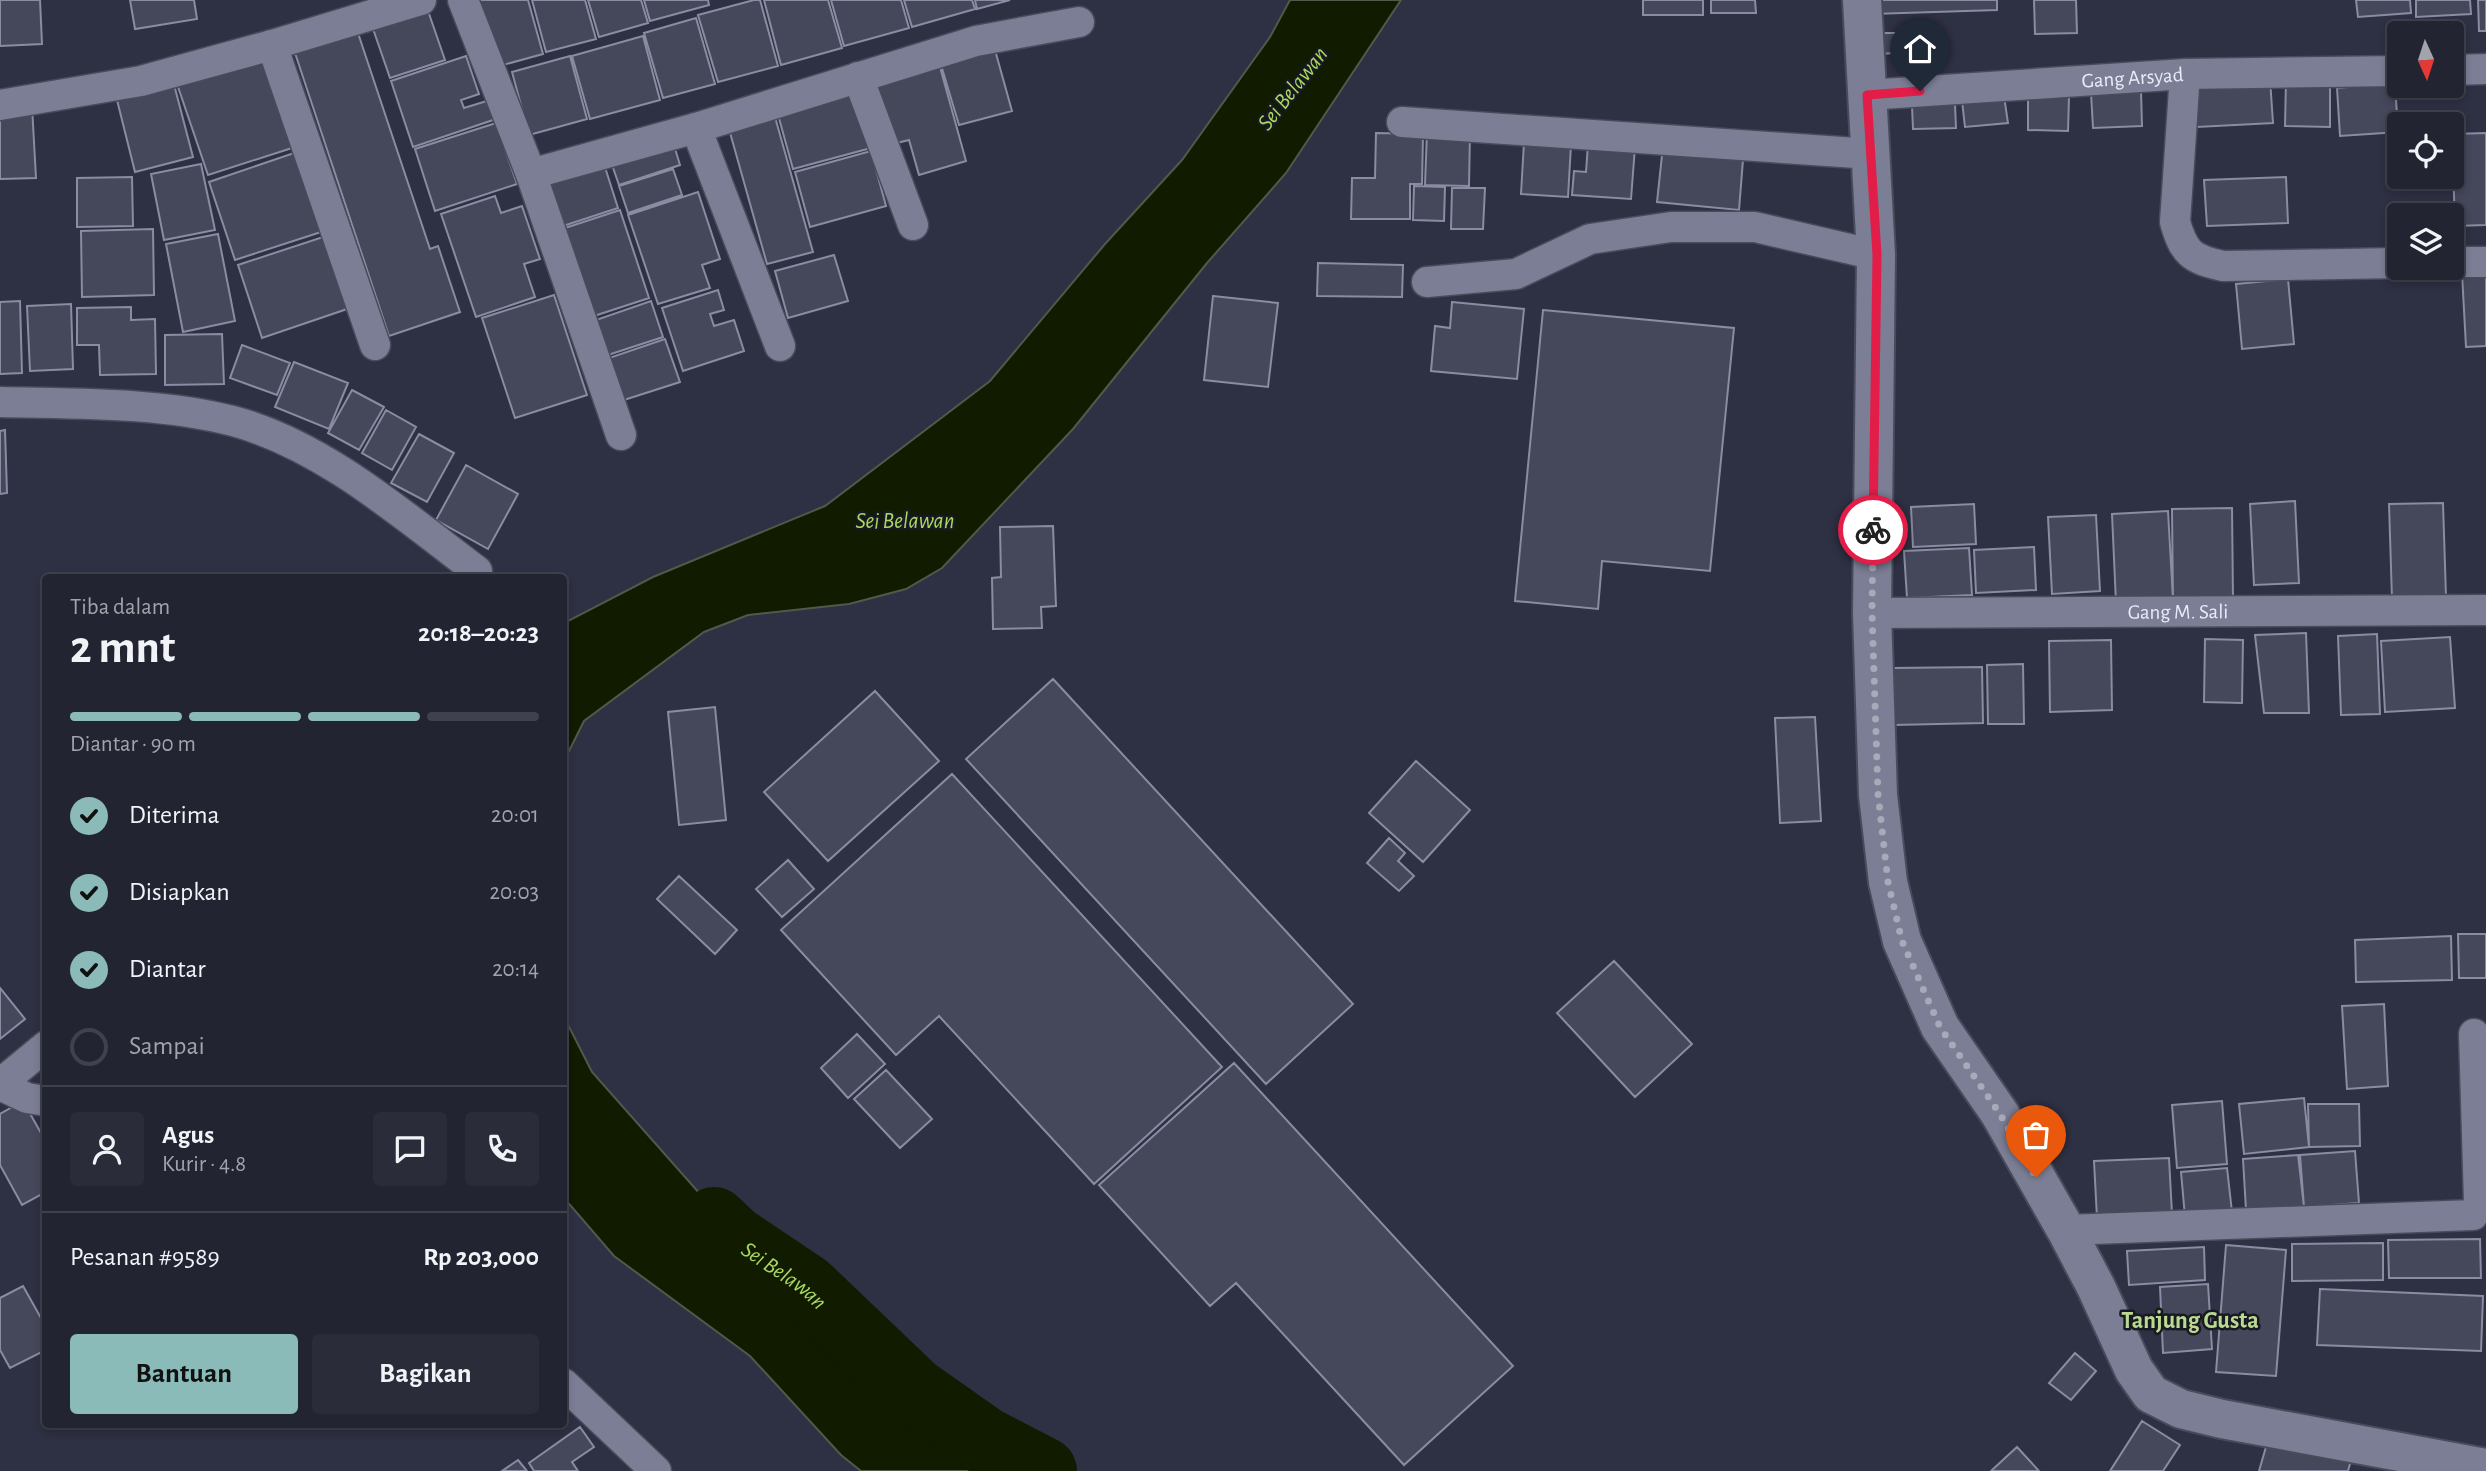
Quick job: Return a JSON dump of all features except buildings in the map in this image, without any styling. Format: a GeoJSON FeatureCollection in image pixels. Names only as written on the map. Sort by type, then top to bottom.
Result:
{"type":"FeatureCollection","features":[{"type":"Feature","properties":{"kind":"street"},"geometry":{"type":"LineString","coordinates":[[0,105],[141,81],[272,46],[421,0]]}},
{"type":"Feature","properties":{"kind":"street"},"geometry":{"type":"LineString","coordinates":[[463,0],[531,174],[621,435]]}},
{"type":"Feature","properties":{"kind":"street"},"geometry":{"type":"LineString","coordinates":[[1862,0],[1877,255],[1872,613],[1878,794],[1888,882],[1902,941],[1940,1027],[2000,1114],[2066,1230],[2134,1370],[2151,1394],[2181,1409],[2374,1459],[2486,1468]]}},
{"type":"Feature","properties":{"kind":"street"},"geometry":{"type":"LineString","coordinates":[[531,174],[696,128],[976,41],[1079,22]]}},
{"type":"Feature","properties":{"kind":"street"},"geometry":{"type":"LineString","coordinates":[[272,46],[375,345]]}},
{"type":"Feature","properties":{"kind":"street"},"geometry":{"type":"LineString","coordinates":[[2464,70],[2486,69]]}},
{"type":"Feature","properties":{"kind":"street","name":"Gang Arsyad"},"geometry":{"type":"LineString","coordinates":[[1867,95],[2185,74],[2387,71]]}},
{"type":"Feature","properties":{"kind":"street"},"geometry":{"type":"LineString","coordinates":[[2185,74],[2175,222],[2182,245],[2199,261],[2222,266],[2387,262]]}},
{"type":"Feature","properties":{"kind":"street"},"geometry":{"type":"LineString","coordinates":[[858,77],[912,225]]}},
{"type":"Feature","properties":{"kind":"street"},"geometry":{"type":"LineString","coordinates":[[1402,122],[1871,154]]}},
{"type":"Feature","properties":{"kind":"street"},"geometry":{"type":"LineString","coordinates":[[696,128],[780,346]]}},
{"type":"Feature","properties":{"kind":"street"},"geometry":{"type":"LineString","coordinates":[[1427,282],[1516,274],[1590,239],[1671,227],[1755,227],[1877,255]]}},
{"type":"Feature","properties":{"kind":"street"},"geometry":{"type":"LineString","coordinates":[[2464,262],[2486,262]]}},
{"type":"Feature","properties":{"kind":"street"},"geometry":{"type":"LineString","coordinates":[[0,402],[143,407],[234,422],[280,440],[352,476],[477,571]]}},
{"type":"Feature","properties":{"kind":"street","name":"Gang M. Sali"},"geometry":{"type":"LineString","coordinates":[[1872,613],[2486,610]]}},
{"type":"Feature","properties":{"kind":"street"},"geometry":{"type":"LineString","coordinates":[[2066,1230],[2473,1215],[2479,1203],[2473,1034]]}},
{"type":"Feature","properties":{"kind":"street"},"geometry":{"type":"LineString","coordinates":[[42,1049],[0,1084],[27,1098],[42,1100]]}},
{"type":"Feature","properties":{"kind":"street"},"geometry":{"type":"LineString","coordinates":[[567,1387],[656,1471]]}},
{"type":"Feature","properties":{"kind":"water","name":"Sei Belawan"},"geometry":{"type":"Polygon","coordinates":[[[1290,0],[1401,0],[1286,173],[1207,263],[1073,429],[942,568],[906,589],[849,604],[748,615],[704,632],[584,721],[567,755],[567,621],[653,577],[825,506],[990,381],[1105,244],[1182,160],[1270,37],[1290,0]]]}},
{"type":"Feature","properties":{"kind":"water","name":"Sei Belawan"},"geometry":{"type":"Polygon","coordinates":[[[567,1023],[592,1072],[708,1203],[934,1403],[1046,1471],[861,1471],[841,1455],[750,1356],[614,1256],[567,1201],[567,1023]]]}},
{"type":"Feature","properties":{"kind":"waterway","name":"Sei Belawan"},"geometry":{"type":"LineString","coordinates":[[714,1221],[733,1239],[806,1288],[914,1391],[985,1441],[1043,1471]]}},
{"type":"Feature","properties":{"kind":"way so far"},"geometry":{"type":"LineString","coordinates":[[1873,530],[1872,613],[1878,794],[1888,882],[1902,941],[1940,1027],[2000,1114],[2036,1177]]}},
{"type":"Feature","properties":{"kind":"district","name":"Tanjung Gusta"},"geometry":{"type":"Point","coordinates":[2190,1320]}},
{"type":"Feature","properties":{"kind":"route"},"geometry":{"type":"LineString","coordinates":[[1873,530],[1877,255],[1867,95],[1920,91]]}}]}
